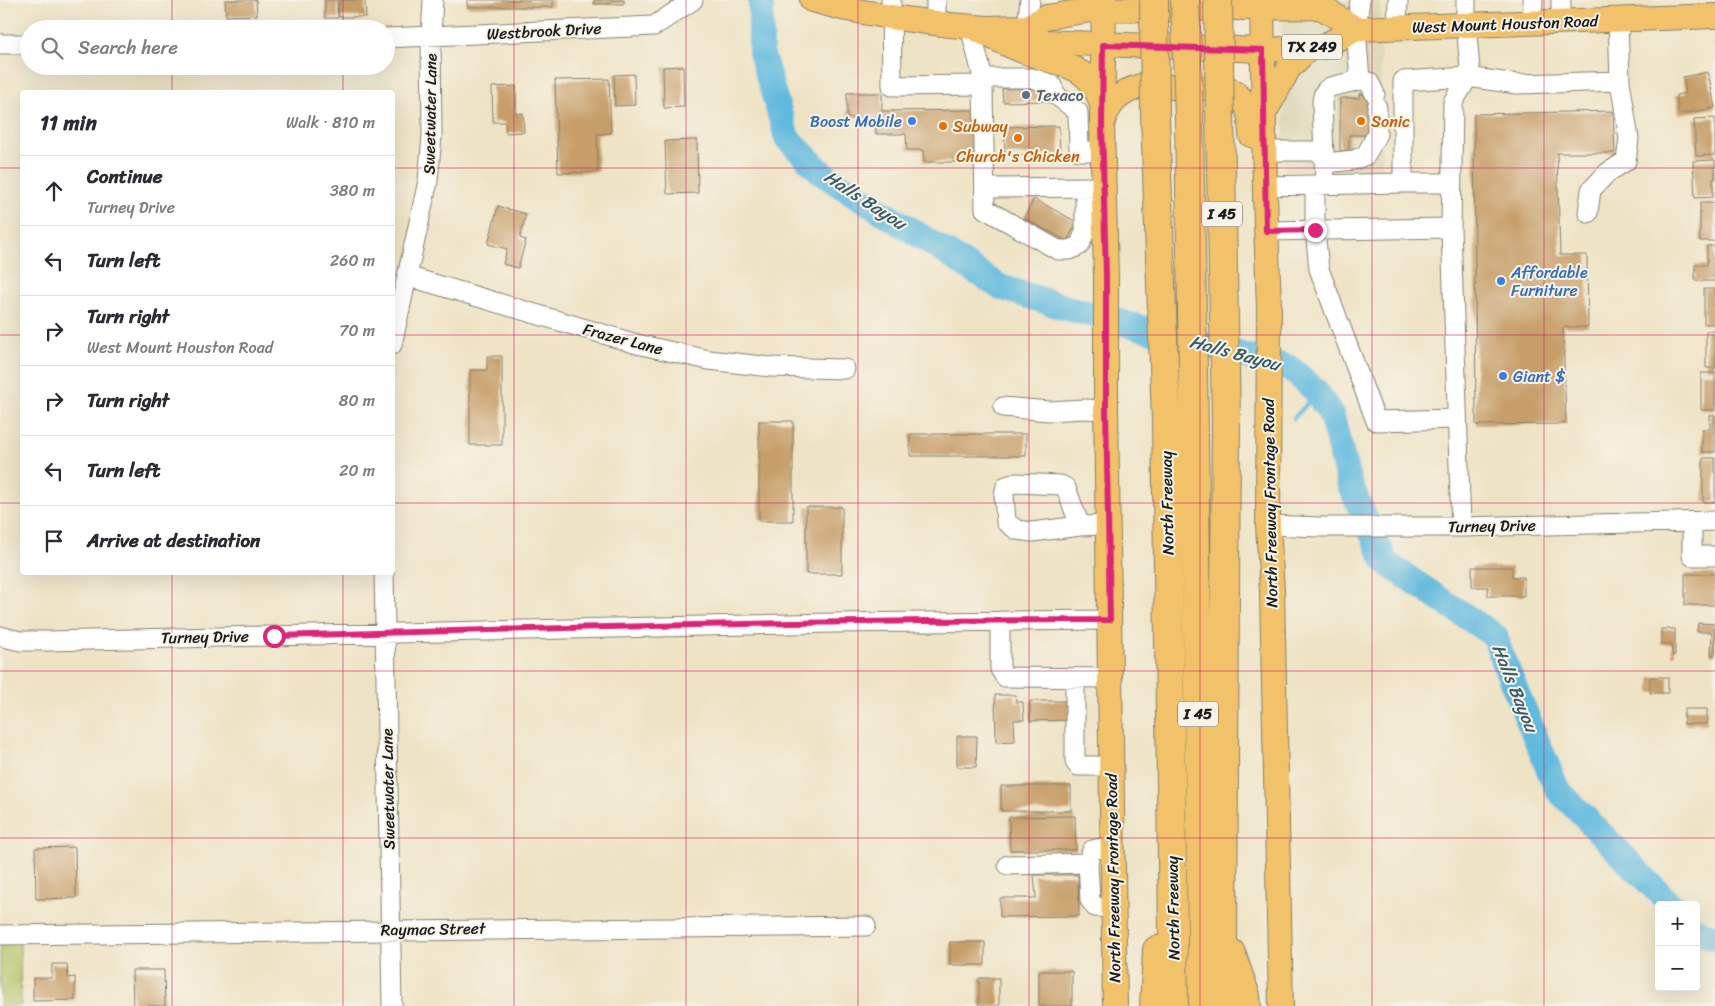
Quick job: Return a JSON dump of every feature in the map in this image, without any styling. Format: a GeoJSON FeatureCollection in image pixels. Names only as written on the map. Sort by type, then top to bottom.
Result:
{"type":"FeatureCollection","features":[{"type":"Feature","properties":{"kind":"highway","name":"North Freeway"},"geometry":{"type":"LineString","coordinates":[[1154,0],[1155,118],[1166,420],[1174,1006]]}},
{"type":"Feature","properties":{"kind":"highway","name":"North Freeway"},"geometry":{"type":"LineString","coordinates":[[1185,0],[1189,118],[1203,1006]]}},
{"type":"Feature","properties":{"kind":"highway","name":"I 45"},"geometry":{"type":"LineString","coordinates":[[1218,0],[1226,420],[1224,1006]]}},
{"type":"Feature","properties":{"kind":"highway"},"geometry":{"type":"LineString","coordinates":[[1154,1006],[1156,954],[1172,896]]}},
{"type":"Feature","properties":{"kind":"highway"},"geometry":{"type":"LineString","coordinates":[[1223,932],[1246,996],[1247,1006]]}},
{"type":"Feature","properties":{"kind":"main road"},"geometry":{"type":"LineString","coordinates":[[812,0],[842,8],[978,27],[1031,54],[1079,70],[1093,84],[1099,94],[1103,115]]}},
{"type":"Feature","properties":{"kind":"main road"},"geometry":{"type":"LineString","coordinates":[[978,27],[1029,12],[1050,3],[1068,0]]}},
{"type":"Feature","properties":{"kind":"main road","name":"TX 249"},"geometry":{"type":"LineString","coordinates":[[1104,5],[1262,4],[1335,8],[1356,29]]}},
{"type":"Feature","properties":{"kind":"main road","name":"North Freeway Frontage Road"},"geometry":{"type":"LineString","coordinates":[[1262,4],[1264,186],[1270,308],[1268,525],[1272,591],[1281,1006]]}},
{"type":"Feature","properties":{"kind":"main road"},"geometry":{"type":"LineString","coordinates":[[1029,12],[1046,17],[1104,5]]}},
{"type":"Feature","properties":{"kind":"main road","name":"North Freeway Frontage Road"},"geometry":{"type":"LineString","coordinates":[[1104,5],[1103,150],[1094,187],[1106,276],[1106,410],[1115,1006]]}},
{"type":"Feature","properties":{"kind":"main road","name":"West Mount Houston Road"},"geometry":{"type":"LineString","coordinates":[[1029,12],[1043,42],[1263,50],[1322,47],[1356,29],[1466,25],[1532,11],[1562,11],[1618,20],[1715,16]]}},
{"type":"Feature","properties":{"kind":"main road"},"geometry":{"type":"LineString","coordinates":[[1264,114],[1290,68],[1309,48]]}},
{"type":"Feature","properties":{"kind":"main road"},"geometry":{"type":"LineString","coordinates":[[1103,115],[1111,103],[1124,92],[1141,86],[1229,89],[1241,96],[1248,107],[1250,120],[1252,219],[1270,308]]}},
{"type":"Feature","properties":{"kind":"street","name":"Sweetwater Lane"},"geometry":{"type":"LineString","coordinates":[[395,328],[428,181],[432,136],[431,37],[433,0]]}},
{"type":"Feature","properties":{"kind":"street","name":"Westbrook Drive"},"geometry":{"type":"LineString","coordinates":[[395,38],[654,26],[693,0]]}},
{"type":"Feature","properties":{"kind":"street"},"geometry":{"type":"LineString","coordinates":[[1360,0],[1356,29],[1360,80]]}},
{"type":"Feature","properties":{"kind":"street"},"geometry":{"type":"LineString","coordinates":[[1398,0],[1398,27]]}},
{"type":"Feature","properties":{"kind":"street"},"geometry":{"type":"LineString","coordinates":[[1461,527],[1451,228],[1453,102],[1464,84],[1470,68],[1466,0]]}},
{"type":"Feature","properties":{"kind":"street"},"geometry":{"type":"LineString","coordinates":[[1029,12],[1032,78]]}},
{"type":"Feature","properties":{"kind":"street"},"geometry":{"type":"LineString","coordinates":[[890,14],[892,86],[1032,78],[1051,84],[1056,96],[1078,112],[1078,152],[1103,150]]}},
{"type":"Feature","properties":{"kind":"street"},"geometry":{"type":"LineString","coordinates":[[1588,213],[1591,190],[1606,173],[1626,161],[1629,139],[1620,81],[1618,20]]}},
{"type":"Feature","properties":{"kind":"street"},"geometry":{"type":"LineString","coordinates":[[978,27],[982,81],[985,209],[1058,250],[1070,250],[1080,245],[1085,232],[1094,187],[985,188]]}},
{"type":"Feature","properties":{"kind":"street"},"geometry":{"type":"LineString","coordinates":[[0,44],[20,44]]}},
{"type":"Feature","properties":{"kind":"street"},"geometry":{"type":"LineString","coordinates":[[1403,183],[1403,81],[1467,77],[1518,84],[1620,81]]}},
{"type":"Feature","properties":{"kind":"street"},"geometry":{"type":"LineString","coordinates":[[1264,152],[1330,158],[1354,160],[1366,155],[1377,134],[1376,100],[1369,82],[1360,80],[1330,87],[1326,90],[1322,103],[1330,158],[1320,185],[1315,230],[1319,269],[1376,421],[1458,420]]}},
{"type":"Feature","properties":{"kind":"street"},"geometry":{"type":"LineString","coordinates":[[1264,186],[1452,183]]}},
{"type":"Feature","properties":{"kind":"street"},"geometry":{"type":"LineString","coordinates":[[1266,231],[1451,228]]}},
{"type":"Feature","properties":{"kind":"street","name":"Frazer Lane"},"geometry":{"type":"LineString","coordinates":[[406,276],[637,344],[709,360],[770,366],[845,369]]}},
{"type":"Feature","properties":{"kind":"street"},"geometry":{"type":"LineString","coordinates":[[1003,407],[1050,412],[1084,409],[1106,410]]}},
{"type":"Feature","properties":{"kind":"street","name":"Turney Drive"},"geometry":{"type":"LineString","coordinates":[[1268,525],[1320,528],[1461,527],[1715,521]]}},
{"type":"Feature","properties":{"kind":"street"},"geometry":{"type":"LineString","coordinates":[[1692,522],[1692,556],[1715,556]]}},
{"type":"Feature","properties":{"kind":"street"},"geometry":{"type":"LineString","coordinates":[[1080,526],[1108,525]]}},
{"type":"Feature","properties":{"kind":"street","name":"Sweetwater Lane"},"geometry":{"type":"LineString","coordinates":[[384,575],[392,1006]]}},
{"type":"Feature","properties":{"kind":"street","name":"Turney Drive"},"geometry":{"type":"LineString","coordinates":[[0,636],[20,641],[833,623],[1110,620]]}},
{"type":"Feature","properties":{"kind":"street"},"geometry":{"type":"LineString","coordinates":[[1000,621],[1000,669],[1006,677],[1110,678]]}},
{"type":"Feature","properties":{"kind":"street"},"geometry":{"type":"LineString","coordinates":[[1075,678],[1075,762],[1078,766],[1111,766]]}},
{"type":"Feature","properties":{"kind":"street"},"geometry":{"type":"LineString","coordinates":[[1112,846],[1092,850],[1088,863],[1090,900],[1095,907],[1113,908]]}},
{"type":"Feature","properties":{"kind":"street"},"geometry":{"type":"LineString","coordinates":[[1008,864],[1088,863]]}},
{"type":"Feature","properties":{"kind":"street"},"geometry":{"type":"LineString","coordinates":[[1089,882],[1113,882]]}},
{"type":"Feature","properties":{"kind":"street","name":"Raymac Street"},"geometry":{"type":"LineString","coordinates":[[0,935],[866,926]]}},
{"type":"Feature","properties":{"kind":"shaded area"},"geometry":{"type":"Polygon","coordinates":[[[1281,0],[1380,0],[1382,169],[1285,171],[1281,0]]]}},
{"type":"Feature","properties":{"kind":"green space"},"geometry":{"type":"Polygon","coordinates":[[[0,942],[20,942],[21,1006],[0,1006],[0,942]]]}},
{"type":"Feature","properties":{"kind":"building"},"geometry":{"type":"Polygon","coordinates":[[[225,0],[256,0],[257,15],[226,16],[225,0]]]}},
{"type":"Feature","properties":{"kind":"building"},"geometry":{"type":"Polygon","coordinates":[[[325,0],[337,0],[338,18],[325,18],[325,0]]]}},
{"type":"Feature","properties":{"kind":"building"},"geometry":{"type":"Polygon","coordinates":[[[339,0],[365,0],[366,17],[339,17],[339,0]]]}},
{"type":"Feature","properties":{"kind":"building"},"geometry":{"type":"Polygon","coordinates":[[[467,0],[553,0],[553,7],[467,7],[467,0]]]}},
{"type":"Feature","properties":{"kind":"building"},"geometry":{"type":"Polygon","coordinates":[[[594,0],[624,0],[624,4],[594,4],[594,0]]]}},
{"type":"Feature","properties":{"kind":"building"},"geometry":{"type":"Polygon","coordinates":[[[683,66],[684,107],[664,108],[663,67],[683,66]]]}},
{"type":"Feature","properties":{"kind":"building"},"geometry":{"type":"Polygon","coordinates":[[[1708,72],[1715,108],[1679,114],[1676,95],[1686,93],[1683,77],[1708,72]]]}},
{"type":"Feature","properties":{"kind":"building"},"geometry":{"type":"Polygon","coordinates":[[[634,74],[635,105],[615,106],[614,75],[634,74]]]}},
{"type":"Feature","properties":{"kind":"building"},"geometry":{"type":"Polygon","coordinates":[[[609,79],[611,133],[597,134],[598,172],[558,173],[555,80],[609,79]]]}},
{"type":"Feature","properties":{"kind":"building"},"geometry":{"type":"Polygon","coordinates":[[[516,86],[516,114],[523,113],[524,132],[506,133],[505,122],[493,122],[492,87],[516,86]]]}},
{"type":"Feature","properties":{"kind":"building","name":"Texaco"},"geometry":{"type":"Polygon","coordinates":[[[1050,88],[1051,101],[1003,102],[1002,89],[1050,88]]]}},
{"type":"Feature","properties":{"kind":"building"},"geometry":{"type":"Polygon","coordinates":[[[847,93],[882,93],[882,111],[974,110],[975,162],[924,162],[923,150],[907,150],[906,134],[876,134],[876,117],[847,118],[847,93]]]}},
{"type":"Feature","properties":{"kind":"building"},"geometry":{"type":"Polygon","coordinates":[[[1359,94],[1381,94],[1372,135],[1349,135],[1349,151],[1340,151],[1340,98],[1359,98],[1359,94]]]}},
{"type":"Feature","properties":{"kind":"building"},"geometry":{"type":"Polygon","coordinates":[[[1613,111],[1615,153],[1557,153],[1560,255],[1587,255],[1588,327],[1563,327],[1566,424],[1476,425],[1474,114],[1613,111]]]}},
{"type":"Feature","properties":{"kind":"building"},"geometry":{"type":"Polygon","coordinates":[[[1715,118],[1715,155],[1696,156],[1694,119],[1715,118]]]}},
{"type":"Feature","properties":{"kind":"building"},"geometry":{"type":"Polygon","coordinates":[[[1059,126],[1060,154],[1005,155],[1004,127],[1059,126]]]}},
{"type":"Feature","properties":{"kind":"building"},"geometry":{"type":"Polygon","coordinates":[[[697,140],[698,193],[667,194],[665,141],[697,140]]]}},
{"type":"Feature","properties":{"kind":"building"},"geometry":{"type":"Polygon","coordinates":[[[1715,160],[1713,197],[1695,198],[1693,161],[1715,160]]]}},
{"type":"Feature","properties":{"kind":"building"},"geometry":{"type":"Polygon","coordinates":[[[1034,199],[1077,222],[1067,241],[1024,218],[1034,199]]]}},
{"type":"Feature","properties":{"kind":"building"},"geometry":{"type":"Polygon","coordinates":[[[1700,203],[1715,203],[1715,241],[1700,241],[1700,203]]]}},
{"type":"Feature","properties":{"kind":"building"},"geometry":{"type":"Polygon","coordinates":[[[498,206],[526,214],[520,238],[526,240],[518,268],[503,264],[507,249],[488,244],[498,206]]]}},
{"type":"Feature","properties":{"kind":"building"},"geometry":{"type":"Polygon","coordinates":[[[1707,246],[1715,246],[1715,281],[1695,281],[1695,265],[1707,265],[1707,246]]]}},
{"type":"Feature","properties":{"kind":"building"},"geometry":{"type":"Polygon","coordinates":[[[1704,289],[1715,289],[1715,324],[1704,324],[1704,289]]]}},
{"type":"Feature","properties":{"kind":"building"},"geometry":{"type":"Polygon","coordinates":[[[1706,331],[1715,331],[1715,368],[1706,368],[1706,331]]]}},
{"type":"Feature","properties":{"kind":"building"},"geometry":{"type":"Polygon","coordinates":[[[487,356],[502,356],[502,445],[470,445],[470,370],[487,370],[487,356]]]}},
{"type":"Feature","properties":{"kind":"building"},"geometry":{"type":"Polygon","coordinates":[[[1701,373],[1715,373],[1715,410],[1701,410],[1701,373]]]}},
{"type":"Feature","properties":{"kind":"building"},"geometry":{"type":"Polygon","coordinates":[[[1710,415],[1715,415],[1715,452],[1702,452],[1702,429],[1710,429],[1710,415]]]}},
{"type":"Feature","properties":{"kind":"building"},"geometry":{"type":"Polygon","coordinates":[[[759,421],[793,421],[793,521],[759,521],[759,421]]]}},
{"type":"Feature","properties":{"kind":"building"},"geometry":{"type":"Polygon","coordinates":[[[910,434],[1026,434],[1026,456],[910,456],[910,434]]]}},
{"type":"Feature","properties":{"kind":"building"},"geometry":{"type":"Polygon","coordinates":[[[1703,458],[1715,458],[1715,502],[1703,502],[1703,458]]]}},
{"type":"Feature","properties":{"kind":"building"},"geometry":{"type":"Polygon","coordinates":[[[806,507],[842,507],[842,574],[806,574],[806,507]]]}},
{"type":"Feature","properties":{"kind":"building"},"geometry":{"type":"Polygon","coordinates":[[[1472,567],[1512,567],[1512,577],[1524,577],[1524,596],[1488,596],[1488,587],[1472,587],[1472,567]]]}},
{"type":"Feature","properties":{"kind":"building"},"geometry":{"type":"Polygon","coordinates":[[[1685,574],[1715,574],[1715,605],[1685,605],[1685,574]]]}},
{"type":"Feature","properties":{"kind":"building"},"geometry":{"type":"Polygon","coordinates":[[[1698,623],[1715,624],[1715,655],[1711,655],[1712,632],[1697,632],[1698,623]]]}},
{"type":"Feature","properties":{"kind":"building"},"geometry":{"type":"Polygon","coordinates":[[[1661,629],[1675,629],[1675,655],[1672,655],[1672,644],[1661,644],[1661,629]]]}},
{"type":"Feature","properties":{"kind":"building"},"geometry":{"type":"Polygon","coordinates":[[[1650,677],[1668,677],[1668,693],[1650,693],[1650,677]]]}},
{"type":"Feature","properties":{"kind":"building"},"geometry":{"type":"Polygon","coordinates":[[[995,695],[1015,695],[1016,702],[1023,702],[1024,720],[1014,720],[1015,741],[996,742],[995,695]]]}},
{"type":"Feature","properties":{"kind":"building"},"geometry":{"type":"Polygon","coordinates":[[[1030,701],[1071,701],[1071,720],[1030,721],[1030,701]]]}},
{"type":"Feature","properties":{"kind":"building"},"geometry":{"type":"Polygon","coordinates":[[[1684,709],[1707,709],[1707,724],[1684,724],[1684,709]]]}},
{"type":"Feature","properties":{"kind":"building"},"geometry":{"type":"Polygon","coordinates":[[[957,736],[977,736],[976,767],[957,767],[957,736]]]}},
{"type":"Feature","properties":{"kind":"building"},"geometry":{"type":"Polygon","coordinates":[[[1001,786],[1071,786],[1071,811],[1001,811],[1001,786]]]}},
{"type":"Feature","properties":{"kind":"building"},"geometry":{"type":"Polygon","coordinates":[[[1075,816],[1076,850],[1010,850],[1009,817],[1075,816]]]}},
{"type":"Feature","properties":{"kind":"building"},"geometry":{"type":"Polygon","coordinates":[[[75,847],[76,898],[36,899],[35,848],[75,847]]]}},
{"type":"Feature","properties":{"kind":"building"},"geometry":{"type":"Polygon","coordinates":[[[1034,875],[1078,875],[1079,916],[1000,917],[1000,898],[1036,898],[1034,875]]]}},
{"type":"Feature","properties":{"kind":"building"},"geometry":{"type":"Polygon","coordinates":[[[950,942],[985,942],[985,965],[950,965],[950,942]]]}},
{"type":"Feature","properties":{"kind":"building"},"geometry":{"type":"Polygon","coordinates":[[[52,964],[67,964],[68,978],[75,977],[75,1000],[33,1001],[33,978],[52,978],[52,964]]]}},
{"type":"Feature","properties":{"kind":"building"},"geometry":{"type":"Polygon","coordinates":[[[132,970],[164,970],[165,1006],[133,1006],[132,970]]]}},
{"type":"Feature","properties":{"kind":"building"},"geometry":{"type":"Polygon","coordinates":[[[1039,971],[1072,971],[1072,1006],[1039,1006],[1039,971]]]}},
{"type":"Feature","properties":{"kind":"building"},"geometry":{"type":"Polygon","coordinates":[[[979,978],[999,978],[999,1006],[979,1006],[979,978]]]}},
{"type":"Feature","properties":{"kind":"waterway","name":"Halls Bayou"},"geometry":{"type":"LineString","coordinates":[[761,0],[761,52],[787,138],[823,174],[1000,287],[1064,307],[1290,368],[1315,390],[1331,414],[1349,483],[1386,563],[1495,636],[1501,655],[1557,789],[1667,901]]}},
{"type":"Feature","properties":{"kind":"waterway"},"geometry":{"type":"LineString","coordinates":[[1294,418],[1317,393]]}},
{"type":"Feature","properties":{"kind":"waterway","name":"Halls Bayou"},"geometry":{"type":"LineString","coordinates":[[1700,932],[1715,938]]}},
{"type":"Feature","properties":{"kind":"place","name":"Texaco"},"geometry":{"type":"Point","coordinates":[1026,95]}},
{"type":"Feature","properties":{"kind":"place","name":"Boost Mobile"},"geometry":{"type":"Point","coordinates":[912,121]}},
{"type":"Feature","properties":{"kind":"place","name":"Sonic"},"geometry":{"type":"Point","coordinates":[1361,121]}},
{"type":"Feature","properties":{"kind":"place","name":"Subway"},"geometry":{"type":"Point","coordinates":[943,126]}},
{"type":"Feature","properties":{"kind":"place","name":"Church's Chicken"},"geometry":{"type":"Point","coordinates":[1018,138]}},
{"type":"Feature","properties":{"kind":"place","name":"Affordable Furniture"},"geometry":{"type":"Point","coordinates":[1501,281]}},
{"type":"Feature","properties":{"kind":"place","name":"Giant $"},"geometry":{"type":"Point","coordinates":[1503,376]}},
{"type":"Feature","properties":{"kind":"route"},"geometry":{"type":"LineString","coordinates":[[274,636],[833,623],[1110,620],[1106,410],[1106,276],[1102,124],[1103,45],[1263,50],[1266,231],[1315,230]]}}]}
